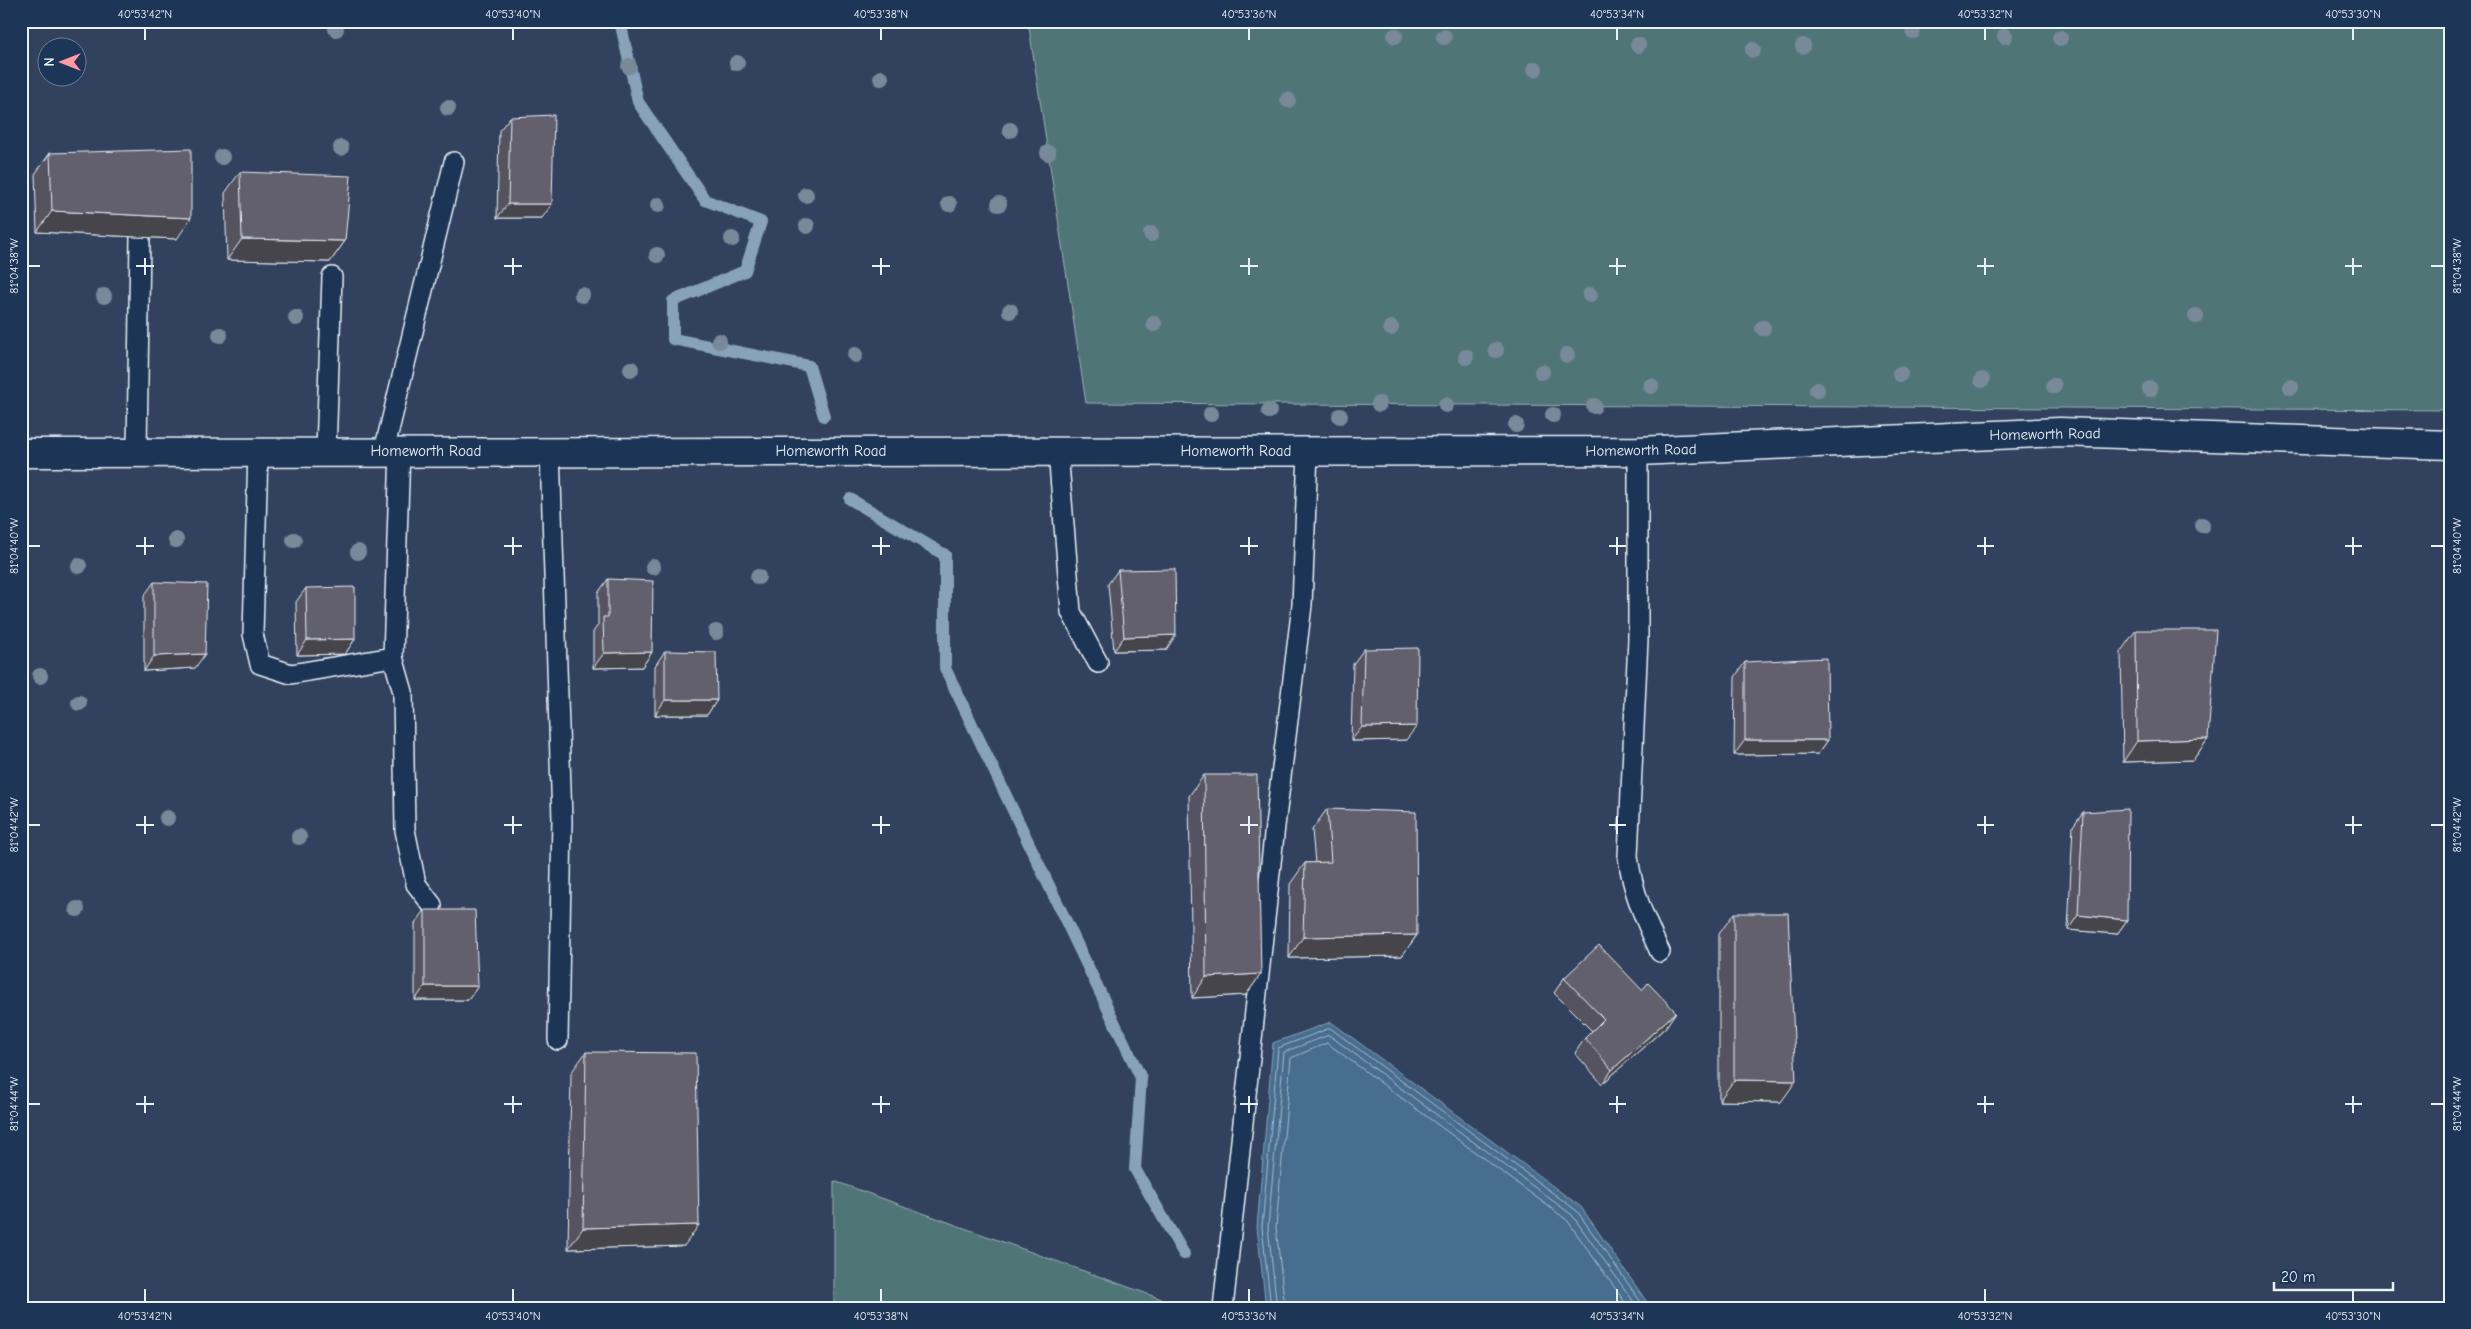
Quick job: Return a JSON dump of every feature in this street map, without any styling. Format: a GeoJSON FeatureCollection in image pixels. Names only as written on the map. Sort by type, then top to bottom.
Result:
{"type":"FeatureCollection","features":[{"type":"Feature","properties":{"kind":"street","name":"Homeworth Road"},"geometry":{"type":"LineString","coordinates":[[21,453],[258,451],[1638,451],[2060,432],[2450,446]]}},
{"type":"Feature","properties":{"kind":"lane"},"geometry":{"type":"LineString","coordinates":[[432,905],[416,884],[405,830],[403,692],[393,656],[392,451],[454,162]]}},
{"type":"Feature","properties":{"kind":"lane"},"geometry":{"type":"LineString","coordinates":[[137,452],[140,237]]}},
{"type":"Feature","properties":{"kind":"lane"},"geometry":{"type":"LineString","coordinates":[[326,451],[332,277]]}},
{"type":"Feature","properties":{"kind":"lane"},"geometry":{"type":"LineString","coordinates":[[258,451],[253,634],[260,664],[291,674],[393,656]]}},
{"type":"Feature","properties":{"kind":"lane"},"geometry":{"type":"LineString","coordinates":[[550,451],[562,820],[558,1040]]}},
{"type":"Feature","properties":{"kind":"lane"},"geometry":{"type":"LineString","coordinates":[[1058,451],[1071,612],[1098,663]]}},
{"type":"Feature","properties":{"kind":"lane"},"geometry":{"type":"LineString","coordinates":[[1224,1308],[1276,817],[1302,605],[1308,451]]}},
{"type":"Feature","properties":{"kind":"lane"},"geometry":{"type":"LineString","coordinates":[[1638,451],[1638,640],[1628,856],[1631,879],[1640,909],[1660,952]]}},
{"type":"Feature","properties":{"kind":"green space"},"geometry":{"type":"Polygon","coordinates":[[[1028,21],[2450,21],[2450,410],[1086,403],[1028,21]]]}},
{"type":"Feature","properties":{"kind":"green space"},"geometry":{"type":"Polygon","coordinates":[[[834,1181],[1167,1301],[1167,1308],[834,1308],[834,1181]]]}},
{"type":"Feature","properties":{"kind":"water"},"geometry":{"type":"Polygon","coordinates":[[[1331,1022],[1581,1207],[1651,1308],[1266,1308],[1257,1227],[1273,1043],[1331,1022]]]}},
{"type":"Feature","properties":{"kind":"building"},"geometry":{"type":"Polygon","coordinates":[[[554,115],[552,204],[508,204],[510,117],[554,115]]]}},
{"type":"Feature","properties":{"kind":"building"},"geometry":{"type":"Polygon","coordinates":[[[191,149],[191,218],[52,211],[50,153],[191,149]]]}},
{"type":"Feature","properties":{"kind":"building"},"geometry":{"type":"Polygon","coordinates":[[[240,172],[351,176],[345,241],[242,239],[240,172]]]}},
{"type":"Feature","properties":{"kind":"building"},"geometry":{"type":"Polygon","coordinates":[[[1175,569],[1176,635],[1124,637],[1118,570],[1175,569]]]}},
{"type":"Feature","properties":{"kind":"building"},"geometry":{"type":"Polygon","coordinates":[[[608,579],[653,581],[652,652],[604,653],[603,617],[608,617],[608,579]]]}},
{"type":"Feature","properties":{"kind":"building"},"geometry":{"type":"Polygon","coordinates":[[[154,582],[207,584],[205,654],[154,656],[154,582]]]}},
{"type":"Feature","properties":{"kind":"building"},"geometry":{"type":"Polygon","coordinates":[[[355,587],[355,639],[307,640],[306,588],[355,587]]]}},
{"type":"Feature","properties":{"kind":"building"},"geometry":{"type":"Polygon","coordinates":[[[2136,630],[2216,630],[2208,739],[2137,741],[2136,630]]]}},
{"type":"Feature","properties":{"kind":"building"},"geometry":{"type":"Polygon","coordinates":[[[1418,648],[1417,726],[1362,727],[1364,649],[1418,648]]]}},
{"type":"Feature","properties":{"kind":"building"},"geometry":{"type":"Polygon","coordinates":[[[665,651],[716,652],[717,700],[665,700],[665,651]]]}},
{"type":"Feature","properties":{"kind":"building"},"geometry":{"type":"Polygon","coordinates":[[[1827,658],[1828,740],[1745,740],[1745,662],[1827,658]]]}},
{"type":"Feature","properties":{"kind":"building"},"geometry":{"type":"Polygon","coordinates":[[[1204,775],[1257,775],[1261,974],[1206,977],[1204,775]]]}},
{"type":"Feature","properties":{"kind":"building"},"geometry":{"type":"Polygon","coordinates":[[[1327,809],[1416,812],[1417,935],[1303,937],[1305,863],[1331,862],[1327,809]]]}},
{"type":"Feature","properties":{"kind":"building"},"geometry":{"type":"Polygon","coordinates":[[[2128,809],[2127,920],[2078,915],[2083,812],[2128,809]]]}},
{"type":"Feature","properties":{"kind":"building"},"geometry":{"type":"Polygon","coordinates":[[[425,910],[475,910],[478,986],[425,986],[425,910]]]}},
{"type":"Feature","properties":{"kind":"building"},"geometry":{"type":"Polygon","coordinates":[[[1734,913],[1788,913],[1796,1081],[1734,1080],[1734,913]]]}},
{"type":"Feature","properties":{"kind":"building"},"geometry":{"type":"Polygon","coordinates":[[[1599,945],[1642,990],[1648,983],[1676,1012],[1612,1070],[1585,1038],[1604,1019],[1564,978],[1599,945]]]}},
{"type":"Feature","properties":{"kind":"building"},"geometry":{"type":"Polygon","coordinates":[[[586,1052],[696,1053],[699,1225],[583,1228],[586,1052]]]}},
{"type":"Feature","properties":{"kind":"waterway"},"geometry":{"type":"LineString","coordinates":[[620,21],[638,102],[705,200],[761,222],[745,271],[673,301],[673,339],[809,366],[824,416]]}},
{"type":"Feature","properties":{"kind":"waterway"},"geometry":{"type":"LineString","coordinates":[[850,499],[945,555],[945,668],[1141,1078],[1135,1169],[1184,1254]]}}]}
